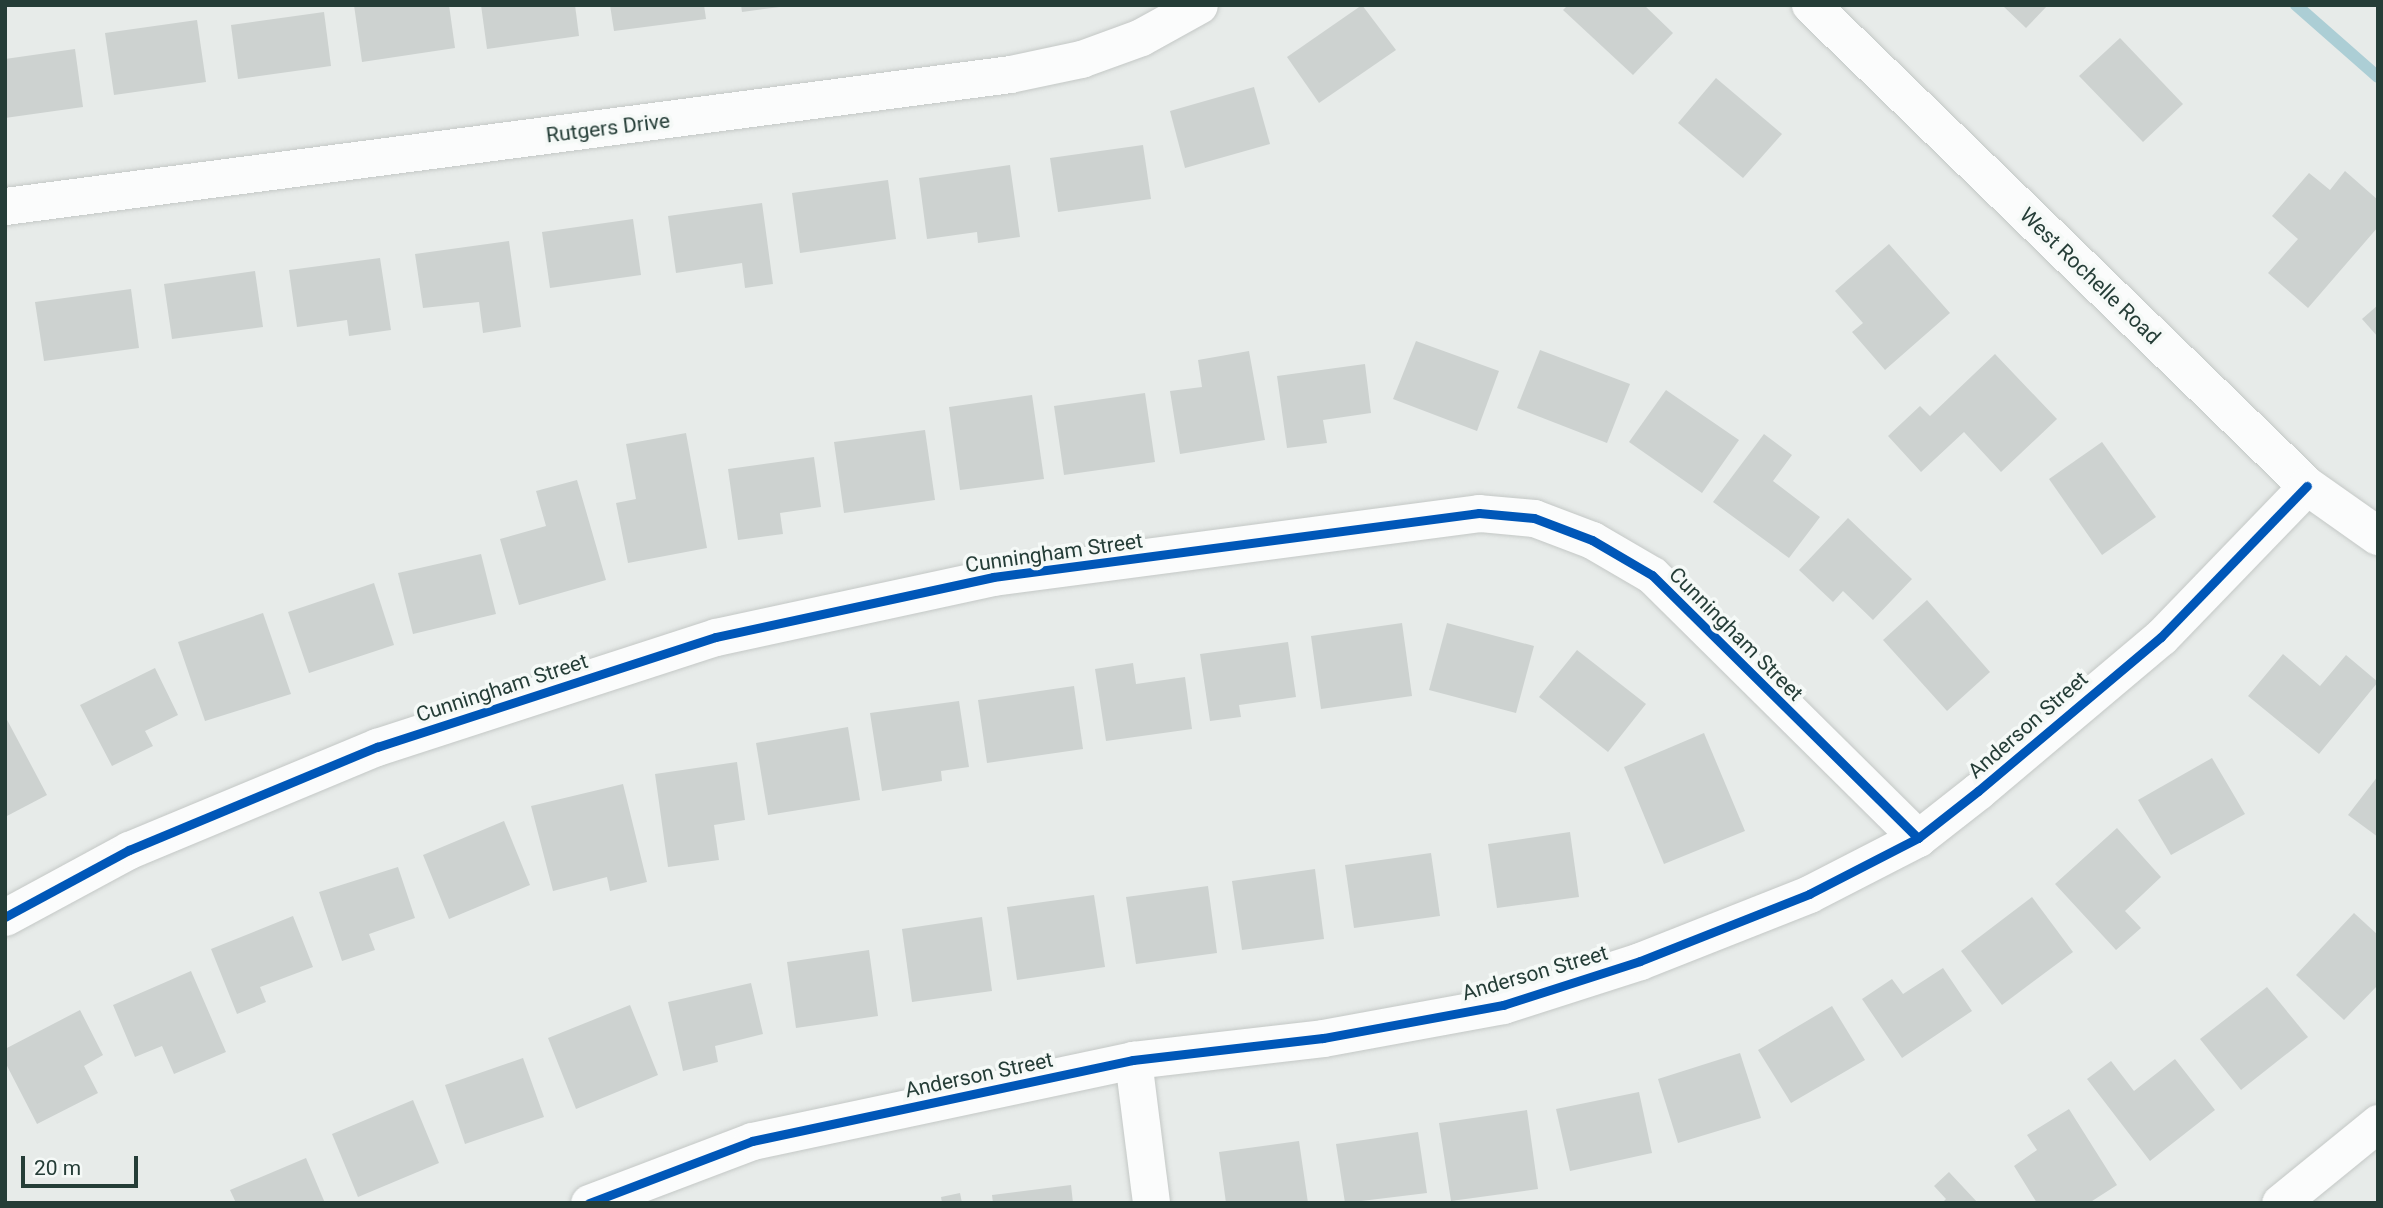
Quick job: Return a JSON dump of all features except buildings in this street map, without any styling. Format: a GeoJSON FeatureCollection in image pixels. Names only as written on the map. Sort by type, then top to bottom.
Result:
{"type":"FeatureCollection","features":[{"type":"Feature","properties":{"kind":"street","name":"Rutgers Drive"},"geometry":{"type":"LineString","coordinates":[[5,206],[1010,75],[1093,55],[1141,37],[1199,5]]}},
{"type":"Feature","properties":{"kind":"street","name":"West Rochelle Road"},"geometry":{"type":"LineString","coordinates":[[1811,5],[2307,486],[2378,536]]}},
{"type":"Feature","properties":{"kind":"street","name":"Anderson Street"},"geometry":{"type":"LineString","coordinates":[[589,1203],[752,1141],[1133,1060],[1323,1038],[1503,1005],[1640,961],[1797,899],[1918,838],[2161,637],[2307,486]]}},
{"type":"Feature","properties":{"kind":"street","name":"Cunningham Street"},"geometry":{"type":"LineString","coordinates":[[5,917],[129,850],[377,747],[716,636],[993,577],[1479,513],[1557,527],[1592,540],[1652,575],[1918,838]]}},
{"type":"Feature","properties":{"kind":"street"},"geometry":{"type":"LineString","coordinates":[[1133,1060],[1151,1203]]}},
{"type":"Feature","properties":{"kind":"street"},"geometry":{"type":"LineString","coordinates":[[2280,1203],[2378,1123]]}},
{"type":"Feature","properties":{"kind":"waterway"},"geometry":{"type":"LineString","coordinates":[[2296,5],[2378,77]]}},
{"type":"Feature","properties":{"kind":"cycle path"},"geometry":{"type":"LineString","coordinates":[[589,1203],[752,1141],[1133,1060],[1323,1038],[1503,1005],[1640,961],[1809,894],[1918,838],[1978,791],[2161,637],[2307,486]]}},
{"type":"Feature","properties":{"kind":"cycle path"},"geometry":{"type":"LineString","coordinates":[[5,917],[129,850],[377,747],[716,637],[993,577],[1479,513],[1534,518],[1592,540],[1652,575],[1918,838]]}}]}
